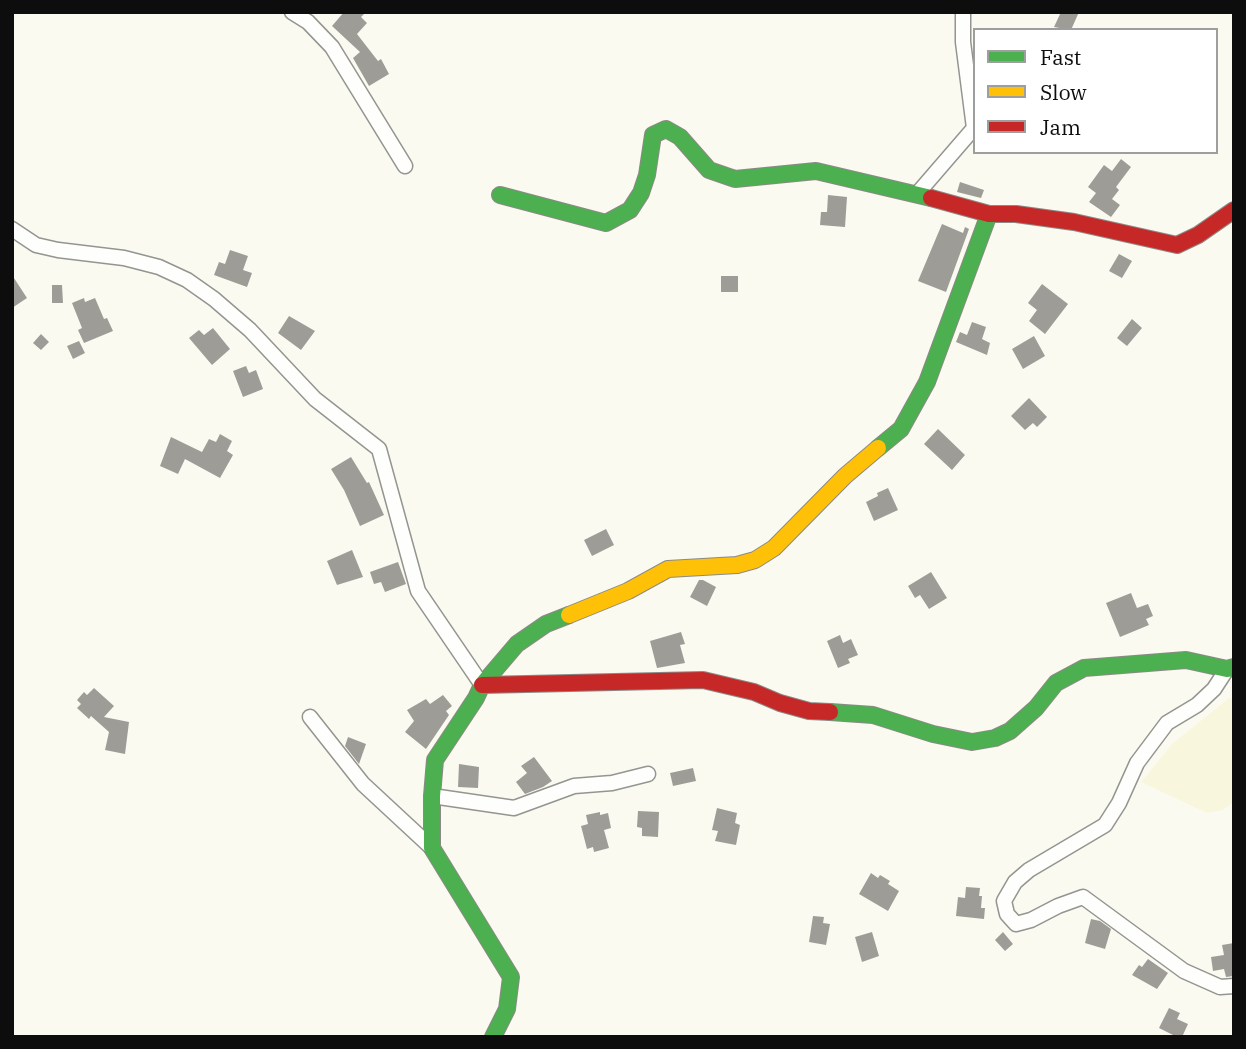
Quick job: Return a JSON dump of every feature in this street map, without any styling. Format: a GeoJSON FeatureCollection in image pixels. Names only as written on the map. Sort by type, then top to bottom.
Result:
{"type":"FeatureCollection","features":[{"type":"Feature","properties":{"kind":"street"},"geometry":{"type":"LineString","coordinates":[[292,12],[308,22],[332,47],[405,166]]}},
{"type":"Feature","properties":{"kind":"street"},"geometry":{"type":"LineString","coordinates":[[963,12],[963,42],[973,120]]}},
{"type":"Feature","properties":{"kind":"street"},"geometry":{"type":"LineString","coordinates":[[500,195],[606,223],[630,210],[641,193],[647,176],[653,135],[666,128],[680,137],[709,170],[736,179],[816,171],[989,214],[1016,214],[1074,222],[1177,245],[1198,235],[1234,210]]}},
{"type":"Feature","properties":{"kind":"street"},"geometry":{"type":"LineString","coordinates":[[917,194],[973,129]]}},
{"type":"Feature","properties":{"kind":"street"},"geometry":{"type":"LineString","coordinates":[[432,848],[435,760],[482,685],[517,644],[546,624],[628,591],[668,569],[737,565],[755,560],[774,548],[845,476],[901,429],[927,382],[989,214]]}},
{"type":"Feature","properties":{"kind":"street"},"geometry":{"type":"LineString","coordinates":[[12,229],[36,245],[124,258],[159,267],[187,280],[250,330],[315,398],[379,449],[418,590],[482,685]]}},
{"type":"Feature","properties":{"kind":"street"},"geometry":{"type":"LineString","coordinates":[[482,685],[703,680],[754,692],[809,711],[873,715],[933,734],[972,741],[995,738],[1010,731],[1036,708],[1056,683],[1084,668],[1186,660],[1230,668],[1197,705],[1167,723],[1137,764],[1119,803],[1105,825],[1029,870],[1015,882],[1004,901],[1007,914],[1016,924],[1083,897],[1184,971],[1220,987],[1234,986]]}},
{"type":"Feature","properties":{"kind":"street"},"geometry":{"type":"LineString","coordinates":[[310,717],[363,784],[432,848],[511,977],[507,1009],[493,1037]]}},
{"type":"Feature","properties":{"kind":"street"},"geometry":{"type":"LineString","coordinates":[[432,796],[514,808],[574,786],[612,783],[648,774]]}},
{"type":"Feature","properties":{"kind":"green space"},"geometry":{"type":"Polygon","coordinates":[[[1229,698],[1234,699],[1234,802],[1223,810],[1207,813],[1141,782],[1172,744],[1229,698]]]}},
{"type":"Feature","properties":{"kind":"building"},"geometry":{"type":"Polygon","coordinates":[[[344,12],[366,12],[361,17],[367,23],[357,34],[378,61],[381,59],[389,74],[369,86],[353,58],[360,52],[332,26],[344,12]]]}},
{"type":"Feature","properties":{"kind":"building"},"geometry":{"type":"Polygon","coordinates":[[[1061,12],[1079,12],[1072,28],[1054,27],[1061,12]]]}},
{"type":"Feature","properties":{"kind":"building"},"geometry":{"type":"Polygon","coordinates":[[[1121,159],[1131,167],[1116,187],[1119,190],[1112,199],[1120,205],[1111,217],[1089,202],[1096,193],[1088,187],[1104,165],[1112,171],[1121,159]]]}},
{"type":"Feature","properties":{"kind":"building"},"geometry":{"type":"Polygon","coordinates":[[[960,182],[984,190],[981,198],[957,192],[960,182]]]}},
{"type":"Feature","properties":{"kind":"building"},"geometry":{"type":"Polygon","coordinates":[[[828,195],[847,197],[845,227],[820,225],[821,212],[827,212],[828,195]]]}},
{"type":"Feature","properties":{"kind":"building"},"geometry":{"type":"Polygon","coordinates":[[[942,224],[963,233],[965,227],[969,229],[946,292],[918,281],[942,224]]]}},
{"type":"Feature","properties":{"kind":"building"},"geometry":{"type":"Polygon","coordinates":[[[230,250],[248,256],[243,270],[252,273],[247,287],[214,275],[219,262],[225,264],[230,250]]]}},
{"type":"Feature","properties":{"kind":"building"},"geometry":{"type":"Polygon","coordinates":[[[1119,254],[1132,261],[1122,278],[1109,271],[1119,254]]]}},
{"type":"Feature","properties":{"kind":"building"},"geometry":{"type":"Polygon","coordinates":[[[12,275],[27,298],[12,308],[12,275]]]}},
{"type":"Feature","properties":{"kind":"building"},"geometry":{"type":"Polygon","coordinates":[[[721,276],[738,276],[738,292],[721,292],[721,276]]]}},
{"type":"Feature","properties":{"kind":"building"},"geometry":{"type":"Polygon","coordinates":[[[1042,284],[1068,304],[1045,334],[1029,321],[1037,310],[1028,303],[1042,284]]]}},
{"type":"Feature","properties":{"kind":"building"},"geometry":{"type":"Polygon","coordinates":[[[52,285],[62,285],[63,303],[52,303],[52,285]]]}},
{"type":"Feature","properties":{"kind":"building"},"geometry":{"type":"Polygon","coordinates":[[[84,298],[85,302],[95,298],[104,319],[107,318],[113,331],[84,343],[78,330],[82,328],[72,303],[84,298]]]}},
{"type":"Feature","properties":{"kind":"building"},"geometry":{"type":"Polygon","coordinates":[[[289,316],[315,331],[301,350],[278,333],[289,316]]]}},
{"type":"Feature","properties":{"kind":"building"},"geometry":{"type":"Polygon","coordinates":[[[1132,319],[1142,328],[1127,346],[1117,338],[1132,319]]]}},
{"type":"Feature","properties":{"kind":"building"},"geometry":{"type":"Polygon","coordinates":[[[972,322],[986,327],[982,339],[990,343],[987,355],[956,342],[960,332],[967,335],[972,322]]]}},
{"type":"Feature","properties":{"kind":"building"},"geometry":{"type":"Polygon","coordinates":[[[213,328],[230,349],[212,365],[189,338],[199,330],[204,335],[213,328]]]}},
{"type":"Feature","properties":{"kind":"building"},"geometry":{"type":"Polygon","coordinates":[[[41,334],[49,342],[41,350],[33,343],[41,334]]]}},
{"type":"Feature","properties":{"kind":"building"},"geometry":{"type":"Polygon","coordinates":[[[1034,336],[1045,356],[1023,369],[1012,349],[1034,336]]]}},
{"type":"Feature","properties":{"kind":"building"},"geometry":{"type":"Polygon","coordinates":[[[79,341],[85,353],[73,359],[67,346],[79,341]]]}},
{"type":"Feature","properties":{"kind":"building"},"geometry":{"type":"Polygon","coordinates":[[[246,366],[249,373],[256,370],[263,389],[243,397],[233,371],[246,366]]]}},
{"type":"Feature","properties":{"kind":"building"},"geometry":{"type":"Polygon","coordinates":[[[1029,398],[1047,417],[1037,427],[1033,423],[1025,430],[1011,416],[1029,398]]]}},
{"type":"Feature","properties":{"kind":"building"},"geometry":{"type":"Polygon","coordinates":[[[938,429],[965,455],[952,470],[924,444],[938,429]]]}},
{"type":"Feature","properties":{"kind":"building"},"geometry":{"type":"Polygon","coordinates":[[[220,434],[232,441],[227,451],[233,455],[220,478],[185,459],[178,474],[160,466],[171,437],[202,452],[209,439],[216,442],[220,434]]]}},
{"type":"Feature","properties":{"kind":"building"},"geometry":{"type":"Polygon","coordinates":[[[351,457],[367,483],[369,482],[384,515],[360,526],[331,469],[351,457]]]}},
{"type":"Feature","properties":{"kind":"building"},"geometry":{"type":"Polygon","coordinates":[[[888,488],[898,510],[874,521],[866,502],[888,488]]]}},
{"type":"Feature","properties":{"kind":"building"},"geometry":{"type":"Polygon","coordinates":[[[606,529],[614,545],[592,556],[584,540],[606,529]]]}},
{"type":"Feature","properties":{"kind":"building"},"geometry":{"type":"Polygon","coordinates":[[[352,550],[363,577],[337,585],[327,561],[352,550]]]}},
{"type":"Feature","properties":{"kind":"building"},"geometry":{"type":"Polygon","coordinates":[[[398,562],[406,584],[385,592],[381,582],[374,584],[370,572],[398,562]]]}},
{"type":"Feature","properties":{"kind":"building"},"geometry":{"type":"Polygon","coordinates":[[[931,572],[947,598],[929,609],[920,595],[915,598],[908,586],[931,572]]]}},
{"type":"Feature","properties":{"kind":"building"},"geometry":{"type":"Polygon","coordinates":[[[699,580],[716,587],[707,606],[690,597],[699,580]]]}},
{"type":"Feature","properties":{"kind":"building"},"geometry":{"type":"Polygon","coordinates":[[[1131,593],[1137,608],[1148,604],[1153,616],[1146,619],[1149,625],[1120,637],[1106,603],[1131,593]]]}},
{"type":"Feature","properties":{"kind":"building"},"geometry":{"type":"Polygon","coordinates":[[[681,632],[685,644],[680,645],[685,663],[657,668],[650,641],[681,632]]]}},
{"type":"Feature","properties":{"kind":"building"},"geometry":{"type":"Polygon","coordinates":[[[840,635],[843,643],[851,639],[858,655],[848,659],[850,663],[838,668],[827,641],[840,635]]]}},
{"type":"Feature","properties":{"kind":"building"},"geometry":{"type":"Polygon","coordinates":[[[94,688],[114,706],[104,717],[129,722],[125,754],[105,750],[109,732],[77,708],[81,704],[77,700],[84,692],[87,695],[94,688]]]}},
{"type":"Feature","properties":{"kind":"building"},"geometry":{"type":"Polygon","coordinates":[[[443,695],[452,706],[446,711],[449,715],[426,749],[405,732],[414,721],[407,710],[426,699],[430,704],[443,695]]]}},
{"type":"Feature","properties":{"kind":"building"},"geometry":{"type":"Polygon","coordinates":[[[348,737],[366,744],[359,764],[345,746],[348,737]]]}},
{"type":"Feature","properties":{"kind":"building"},"geometry":{"type":"Polygon","coordinates":[[[534,757],[552,781],[525,794],[516,782],[527,773],[521,766],[534,757]]]}},
{"type":"Feature","properties":{"kind":"building"},"geometry":{"type":"Polygon","coordinates":[[[459,764],[479,767],[478,788],[458,787],[459,764]]]}},
{"type":"Feature","properties":{"kind":"building"},"geometry":{"type":"Polygon","coordinates":[[[693,768],[696,781],[673,786],[670,773],[693,768]]]}},
{"type":"Feature","properties":{"kind":"building"},"geometry":{"type":"Polygon","coordinates":[[[717,808],[737,813],[735,823],[740,825],[736,845],[715,841],[718,831],[712,830],[717,808]]]}},
{"type":"Feature","properties":{"kind":"building"},"geometry":{"type":"Polygon","coordinates":[[[638,811],[659,812],[658,837],[642,836],[642,828],[637,827],[638,811]]]}},
{"type":"Feature","properties":{"kind":"building"},"geometry":{"type":"Polygon","coordinates":[[[600,812],[600,815],[608,813],[611,828],[604,830],[609,848],[594,852],[593,847],[587,849],[581,826],[588,824],[586,815],[600,812]]]}},
{"type":"Feature","properties":{"kind":"building"},"geometry":{"type":"Polygon","coordinates":[[[871,873],[890,881],[888,884],[899,891],[888,911],[859,894],[871,873]]]}},
{"type":"Feature","properties":{"kind":"building"},"geometry":{"type":"Polygon","coordinates":[[[966,887],[980,888],[981,908],[985,908],[984,919],[956,916],[958,897],[965,898],[966,887]]]}},
{"type":"Feature","properties":{"kind":"building"},"geometry":{"type":"Polygon","coordinates":[[[813,916],[824,917],[823,923],[830,924],[826,945],[809,942],[813,916]]]}},
{"type":"Feature","properties":{"kind":"building"},"geometry":{"type":"Polygon","coordinates":[[[1091,919],[1100,921],[1111,929],[1105,949],[1085,943],[1091,919]]]}},
{"type":"Feature","properties":{"kind":"building"},"geometry":{"type":"Polygon","coordinates":[[[872,932],[879,956],[862,962],[855,937],[872,932]]]}},
{"type":"Feature","properties":{"kind":"building"},"geometry":{"type":"Polygon","coordinates":[[[1003,932],[1013,944],[1005,951],[995,940],[1003,932]]]}},
{"type":"Feature","properties":{"kind":"building"},"geometry":{"type":"Polygon","coordinates":[[[1234,943],[1234,976],[1226,977],[1224,969],[1213,971],[1211,957],[1224,955],[1222,945],[1234,943]]]}},
{"type":"Feature","properties":{"kind":"building"},"geometry":{"type":"Polygon","coordinates":[[[1148,959],[1168,973],[1157,989],[1132,975],[1139,965],[1142,967],[1148,959]]]}},
{"type":"Feature","properties":{"kind":"building"},"geometry":{"type":"Polygon","coordinates":[[[1169,1008],[1180,1013],[1177,1019],[1188,1024],[1182,1037],[1159,1028],[1169,1008]]]}},
{"type":"Feature","properties":{"kind":"traffic: fast"},"geometry":{"type":"LineString","coordinates":[[500,195],[606,223],[630,210],[641,193],[647,175],[653,135],[666,129],[680,137],[709,170],[735,179],[816,171],[931,198]]}},
{"type":"Feature","properties":{"kind":"traffic: fast"},"geometry":{"type":"LineString","coordinates":[[878,448],[901,429],[927,382],[989,214]]}},
{"type":"Feature","properties":{"kind":"traffic: fast"},"geometry":{"type":"LineString","coordinates":[[493,1037],[507,1009],[511,977],[432,848],[435,760],[482,685],[517,644],[546,624],[569,615]]}},
{"type":"Feature","properties":{"kind":"traffic: fast"},"geometry":{"type":"LineString","coordinates":[[830,712],[873,715],[933,734],[972,742],[995,738],[1010,731],[1036,708],[1056,683],[1084,668],[1186,660],[1227,669],[1234,667]]}},
{"type":"Feature","properties":{"kind":"traffic: slow"},"geometry":{"type":"LineString","coordinates":[[569,615],[628,591],[668,569],[737,565],[755,560],[774,548],[845,476],[878,448]]}},
{"type":"Feature","properties":{"kind":"traffic: jam"},"geometry":{"type":"LineString","coordinates":[[931,198],[989,214],[1016,214],[1074,222],[1177,245],[1198,235],[1234,210]]}},
{"type":"Feature","properties":{"kind":"traffic: jam"},"geometry":{"type":"LineString","coordinates":[[482,685],[703,680],[754,692],[809,711],[830,712]]}}]}
